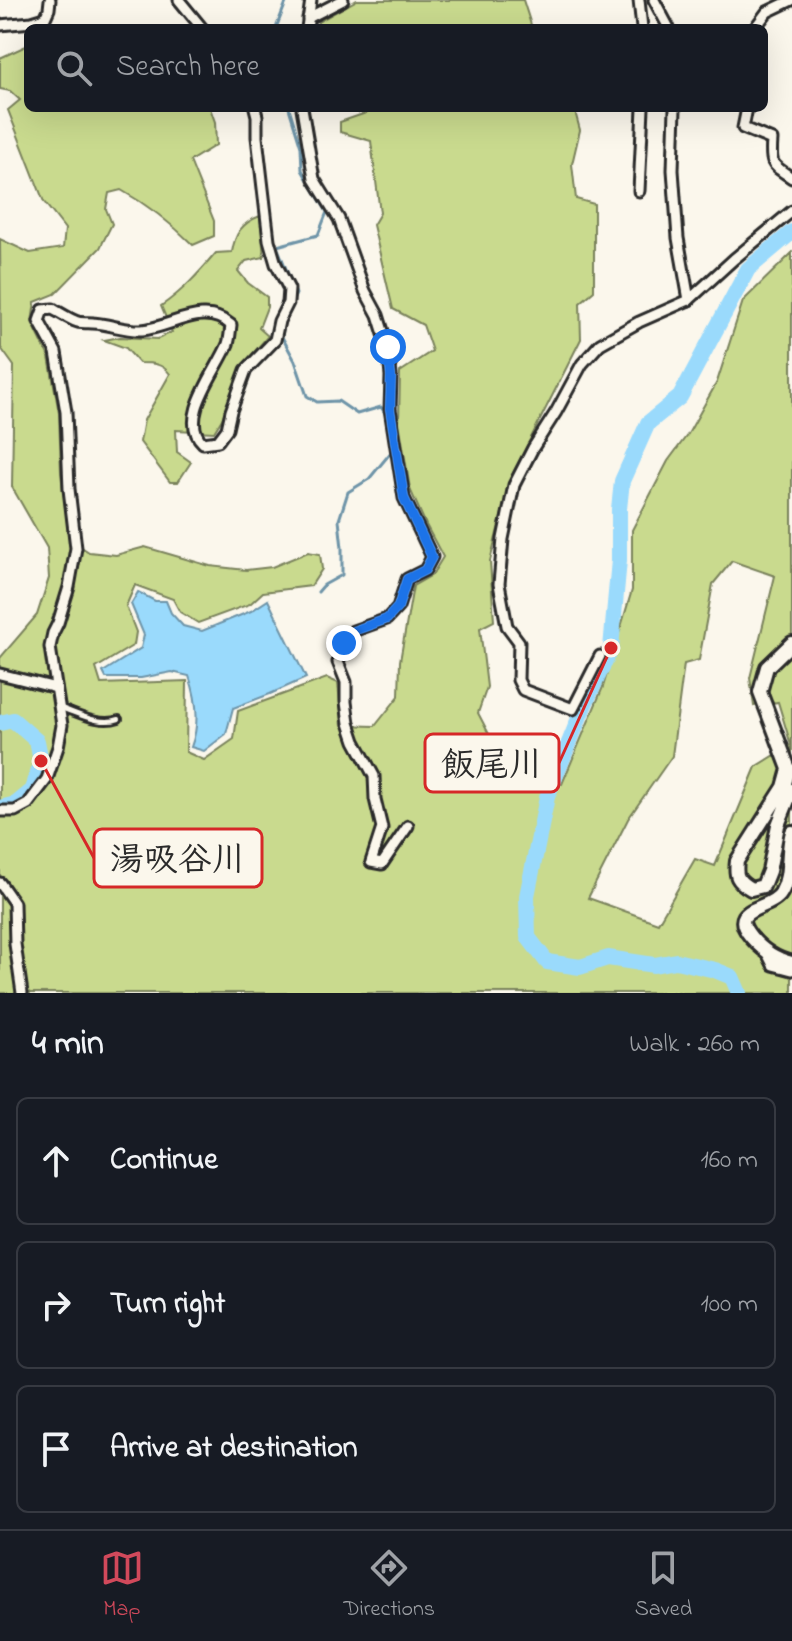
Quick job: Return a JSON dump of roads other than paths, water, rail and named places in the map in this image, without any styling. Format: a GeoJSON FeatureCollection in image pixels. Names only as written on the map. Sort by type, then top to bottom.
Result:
{"type":"FeatureCollection","features":[{"type":"Feature","properties":{"kind":"main road"},"geometry":{"type":"LineString","coordinates":[[792,643],[767,667],[760,692],[789,769],[784,787],[737,861],[735,874],[740,883],[751,889],[763,886],[778,825],[792,790]]}},
{"type":"Feature","properties":{"kind":"main road"},"geometry":{"type":"LineString","coordinates":[[792,832],[783,891],[769,904],[752,909],[742,923],[758,946],[792,963]]}},
{"type":"Feature","properties":{"kind":"street"},"geometry":{"type":"LineString","coordinates":[[0,25],[45,18],[50,0]]}},
{"type":"Feature","properties":{"kind":"street"},"geometry":{"type":"LineString","coordinates":[[179,0],[199,24]]}},
{"type":"Feature","properties":{"kind":"street"},"geometry":{"type":"LineString","coordinates":[[308,23],[311,0]]}},
{"type":"Feature","properties":{"kind":"street"},"geometry":{"type":"LineString","coordinates":[[308,23],[343,0]]}},
{"type":"Feature","properties":{"kind":"street"},"geometry":{"type":"LineString","coordinates":[[639,0],[642,24]]}},
{"type":"Feature","properties":{"kind":"street"},"geometry":{"type":"LineString","coordinates":[[654,0],[667,24]]}},
{"type":"Feature","properties":{"kind":"street"},"geometry":{"type":"LineString","coordinates":[[758,24],[767,12],[792,0]]}},
{"type":"Feature","properties":{"kind":"street"},"geometry":{"type":"LineString","coordinates":[[2,812],[15,811],[28,804],[47,779],[58,747],[62,725],[50,647],[69,587],[76,548],[69,489],[66,412],[56,352],[39,321],[43,310],[53,309],[77,323],[96,323],[127,330],[147,330],[194,315],[215,315],[223,319],[231,325],[230,341],[196,408],[193,425],[196,437],[203,443],[218,441],[227,429],[246,370],[275,340],[279,321],[288,303],[289,289],[276,264],[269,240],[257,147],[256,112]]}},
{"type":"Feature","properties":{"kind":"street"},"geometry":{"type":"LineString","coordinates":[[303,112],[314,179],[339,219],[388,347],[390,409],[404,498],[432,557],[425,570],[407,579],[398,607],[387,619],[353,631],[344,643],[338,662],[346,682],[349,723],[374,776],[375,799],[382,828],[371,862],[382,864],[408,826]]}},
{"type":"Feature","properties":{"kind":"street"},"geometry":{"type":"LineString","coordinates":[[639,191],[643,112]]}},
{"type":"Feature","properties":{"kind":"street"},"geometry":{"type":"LineString","coordinates":[[675,112],[673,170],[677,225],[689,300]]}},
{"type":"Feature","properties":{"kind":"street"},"geometry":{"type":"LineString","coordinates":[[746,112],[743,128],[772,140],[770,159],[792,178]]}},
{"type":"Feature","properties":{"kind":"street"},"geometry":{"type":"LineString","coordinates":[[600,656],[573,709],[523,690],[518,680],[519,642],[507,626],[499,584],[503,539],[514,485],[582,364],[600,344],[639,322],[689,300],[792,211]]}},
{"type":"Feature","properties":{"kind":"street"},"geometry":{"type":"LineString","coordinates":[[0,674],[56,688]]}},
{"type":"Feature","properties":{"kind":"street"},"geometry":{"type":"LineString","coordinates":[[0,883],[14,903],[15,944],[22,993]]}},
{"type":"Feature","properties":{"kind":"street"},"geometry":{"type":"LineString","coordinates":[[766,951],[773,965],[792,970]]}},
{"type":"Feature","properties":{"kind":"lane"},"geometry":{"type":"LineString","coordinates":[[59,707],[99,721],[119,719]]}},
{"type":"Feature","properties":{"kind":"water"},"geometry":{"type":"Polygon","coordinates":[[[138,592],[155,601],[166,601],[171,613],[183,626],[202,631],[251,611],[268,600],[306,678],[233,708],[226,734],[204,751],[191,747],[196,729],[196,712],[189,676],[172,672],[141,678],[106,678],[103,672],[141,648],[144,635],[131,604],[138,592]]]}},
{"type":"Feature","properties":{"kind":"waterway"},"geometry":{"type":"LineString","coordinates":[[278,24],[287,0]]}},
{"type":"Feature","properties":{"kind":"waterway"},"geometry":{"type":"LineString","coordinates":[[290,112],[301,147],[302,170],[327,212],[318,235],[277,246],[296,294],[292,303]]}},
{"type":"Feature","properties":{"kind":"waterway"},"geometry":{"type":"LineString","coordinates":[[739,993],[732,977],[676,961],[654,965],[608,958],[580,967],[547,962],[528,937],[527,896],[547,797],[611,648],[622,481],[648,423],[680,397],[748,269],[792,232]]}},
{"type":"Feature","properties":{"kind":"waterway"},"geometry":{"type":"LineString","coordinates":[[284,321],[282,337],[295,361],[307,396],[317,402],[338,401],[357,414],[381,407],[387,416]]}},
{"type":"Feature","properties":{"kind":"waterway"},"geometry":{"type":"LineString","coordinates":[[318,592],[342,575],[339,520],[348,492],[369,479],[392,451]]}},
{"type":"Feature","properties":{"kind":"waterway"},"geometry":{"type":"LineString","coordinates":[[0,723],[13,720],[37,741],[41,761],[33,790],[16,804],[0,808]]}},
{"type":"Feature","properties":{"kind":"place","name":"飯尾川"},"geometry":{"type":"Point","coordinates":[611,648]}},
{"type":"Feature","properties":{"kind":"place","name":"湯吸谷川"},"geometry":{"type":"Point","coordinates":[41,761]}}]}
